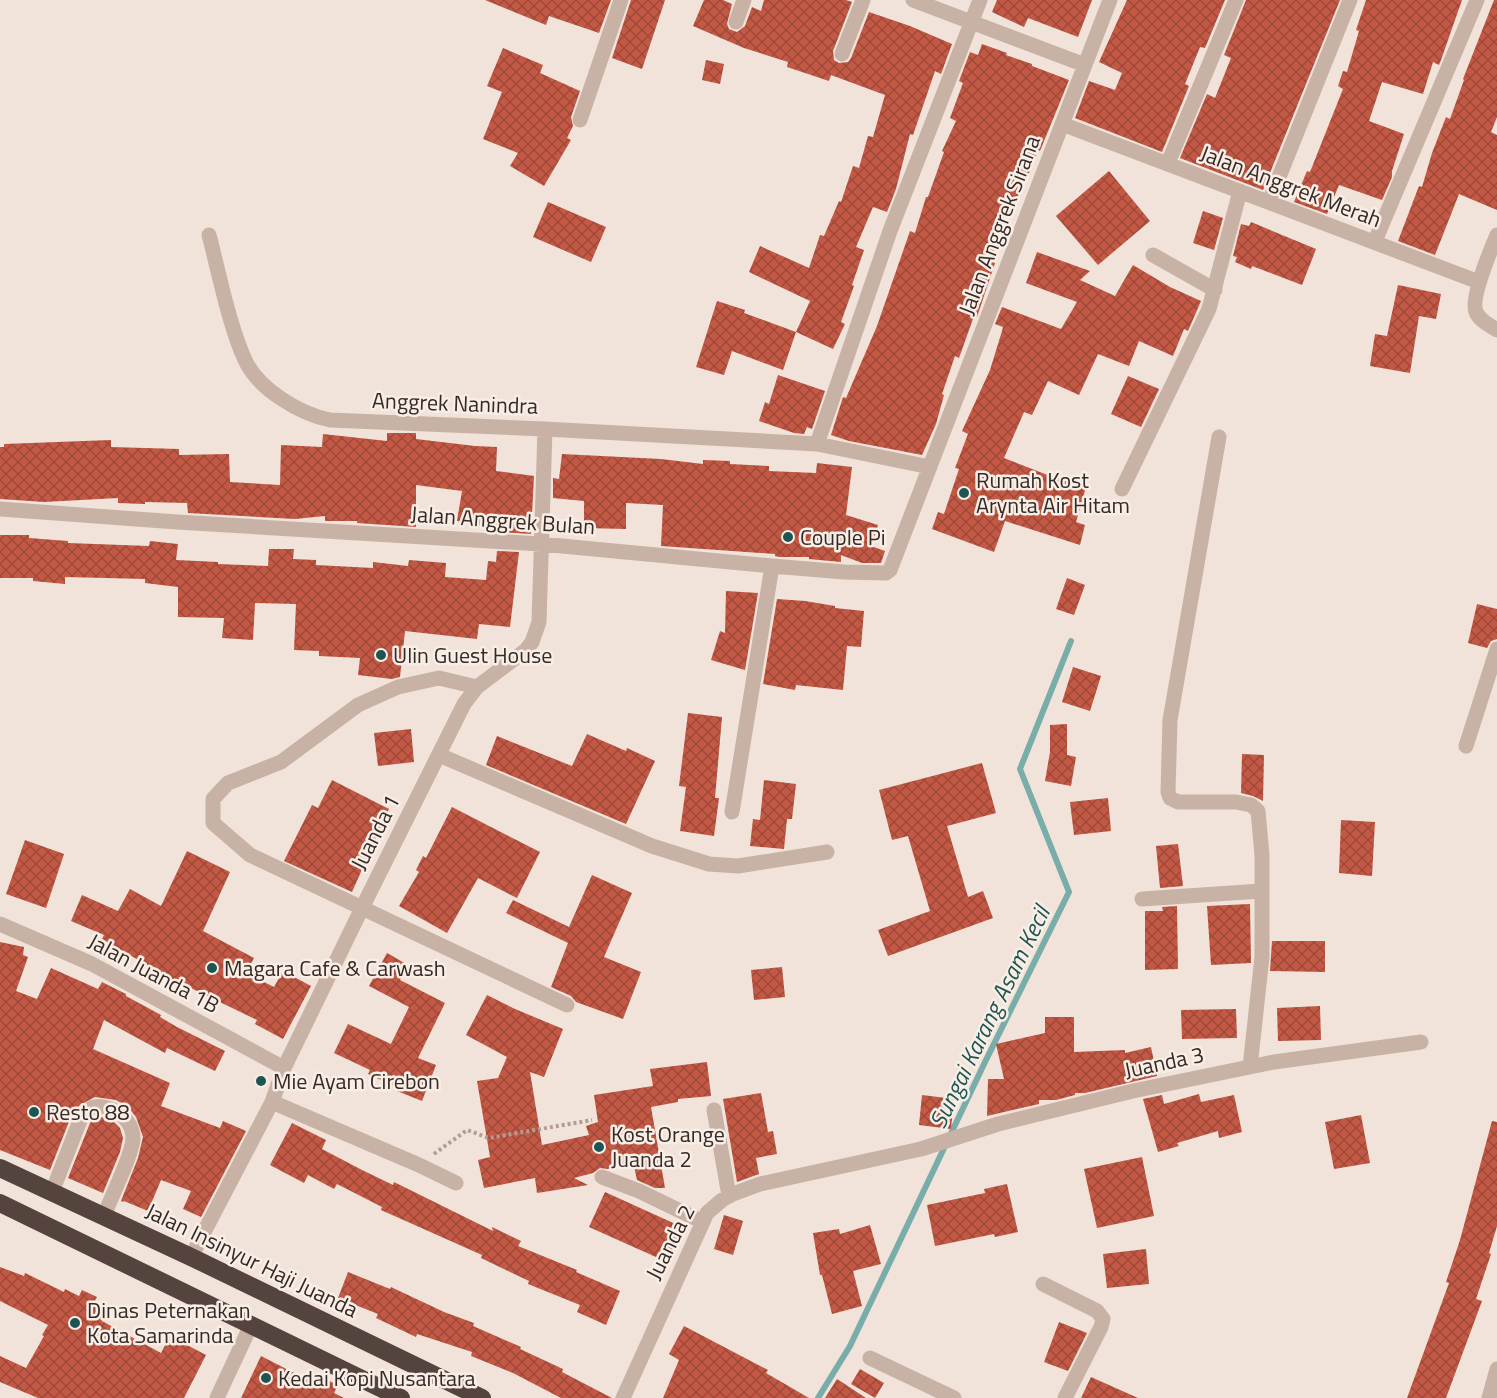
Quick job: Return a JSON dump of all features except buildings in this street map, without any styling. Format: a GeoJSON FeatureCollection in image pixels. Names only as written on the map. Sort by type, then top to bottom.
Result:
{"type":"FeatureCollection","features":[{"type":"Feature","properties":{"kind":"highway","name":"Jalan Insinyur Haji Juanda"},"geometry":{"type":"LineString","coordinates":[[0,1168],[191,1257],[482,1398]]}},
{"type":"Feature","properties":{"kind":"highway"},"geometry":{"type":"LineString","coordinates":[[0,1203],[401,1398]]}},
{"type":"Feature","properties":{"kind":"street"},"geometry":{"type":"LineString","coordinates":[[580,120],[621,0]]}},
{"type":"Feature","properties":{"kind":"street"},"geometry":{"type":"LineString","coordinates":[[736,22],[744,0]]}},
{"type":"Feature","properties":{"kind":"street"},"geometry":{"type":"LineString","coordinates":[[842,54],[863,0]]}},
{"type":"Feature","properties":{"kind":"street"},"geometry":{"type":"LineString","coordinates":[[913,0],[1084,65]]}},
{"type":"Feature","properties":{"kind":"street"},"geometry":{"type":"LineString","coordinates":[[817,444],[890,231],[980,0]]}},
{"type":"Feature","properties":{"kind":"street","name":"Jalan Anggrek Sirana"},"geometry":{"type":"LineString","coordinates":[[930,467],[1110,0]]}},
{"type":"Feature","properties":{"kind":"street"},"geometry":{"type":"LineString","coordinates":[[1168,164],[1236,0]]}},
{"type":"Feature","properties":{"kind":"street"},"geometry":{"type":"LineString","coordinates":[[1269,202],[1350,0]]}},
{"type":"Feature","properties":{"kind":"street"},"geometry":{"type":"LineString","coordinates":[[1375,241],[1477,0]]}},
{"type":"Feature","properties":{"kind":"street","name":"Jalan Anggrek Merah"},"geometry":{"type":"LineString","coordinates":[[1062,124],[1479,282]]}},
{"type":"Feature","properties":{"kind":"street"},"geometry":{"type":"LineString","coordinates":[[1122,489],[1206,317],[1240,191]]}},
{"type":"Feature","properties":{"kind":"street","name":"Anggrek Nanindra"},"geometry":{"type":"LineString","coordinates":[[209,235],[233,326],[245,360],[267,386],[288,404],[309,414],[330,420],[817,444],[930,467]]}},
{"type":"Feature","properties":{"kind":"street"},"geometry":{"type":"LineString","coordinates":[[1497,235],[1479,282],[1474,308],[1479,317],[1497,330]]}},
{"type":"Feature","properties":{"kind":"street"},"geometry":{"type":"LineString","coordinates":[[1153,255],[1215,290]]}},
{"type":"Feature","properties":{"kind":"street","name":"Juanda 1"},"geometry":{"type":"LineString","coordinates":[[191,1257],[272,1102],[284,1068],[464,704],[477,687],[526,650],[532,642],[538,622],[545,429]]}},
{"type":"Feature","properties":{"kind":"street"},"geometry":{"type":"LineString","coordinates":[[1219,437],[1170,720],[1168,792],[1170,798],[1179,802],[1236,802],[1251,805],[1258,811],[1262,855],[1262,957],[1250,1067]]}},
{"type":"Feature","properties":{"kind":"street","name":"Jalan Anggrek Bulan"},"geometry":{"type":"LineString","coordinates":[[0,509],[541,544],[866,574],[886,573],[890,570],[930,467]]}},
{"type":"Feature","properties":{"kind":"street"},"geometry":{"type":"LineString","coordinates":[[732,812],[772,566]]}},
{"type":"Feature","properties":{"kind":"street"},"geometry":{"type":"LineString","coordinates":[[1466,746],[1497,649]]}},
{"type":"Feature","properties":{"kind":"street"},"geometry":{"type":"LineString","coordinates":[[477,687],[439,678],[398,687],[358,705],[281,762],[228,783],[213,798],[213,823],[250,855],[567,1005]]}},
{"type":"Feature","properties":{"kind":"street"},"geometry":{"type":"LineString","coordinates":[[439,755],[652,846],[709,864],[738,866],[827,852]]}},
{"type":"Feature","properties":{"kind":"street"},"geometry":{"type":"LineString","coordinates":[[1142,899],[1261,891]]}},
{"type":"Feature","properties":{"kind":"street","name":"Jalan Juanda 1B"},"geometry":{"type":"LineString","coordinates":[[0,924],[92,964],[284,1068]]}},
{"type":"Feature","properties":{"kind":"street","name":"Juanda 3"},"geometry":{"type":"LineString","coordinates":[[921,1149],[998,1124],[1133,1091],[1250,1067],[1421,1042]]}},
{"type":"Feature","properties":{"kind":"street"},"geometry":{"type":"LineString","coordinates":[[272,1102],[418,1165],[456,1184]]}},
{"type":"Feature","properties":{"kind":"street"},"geometry":{"type":"LineString","coordinates":[[52,1192],[81,1118],[88,1108],[96,1105],[113,1109],[129,1124],[133,1139],[104,1216]]}},
{"type":"Feature","properties":{"kind":"street"},"geometry":{"type":"LineString","coordinates":[[714,1110],[729,1196]]}},
{"type":"Feature","properties":{"kind":"street","name":"Juanda 2"},"geometry":{"type":"LineString","coordinates":[[623,1398],[703,1222],[712,1208],[729,1196],[760,1184],[921,1149]]}},
{"type":"Feature","properties":{"kind":"street"},"geometry":{"type":"LineString","coordinates":[[602,1177],[639,1191],[703,1222]]}},
{"type":"Feature","properties":{"kind":"street"},"geometry":{"type":"LineString","coordinates":[[1042,1284],[1097,1311],[1103,1318],[1101,1327],[1065,1398]]}},
{"type":"Feature","properties":{"kind":"street"},"geometry":{"type":"LineString","coordinates":[[217,1398],[251,1325]]}},
{"type":"Feature","properties":{"kind":"street"},"geometry":{"type":"LineString","coordinates":[[870,1358],[954,1398]]}},
{"type":"Feature","properties":{"kind":"street"},"geometry":{"type":"LineString","coordinates":[[1489,1398],[1497,1369]]}},
{"type":"Feature","properties":{"kind":"path"},"geometry":{"type":"LineString","coordinates":[[418,1165],[466,1130],[489,1138],[592,1120]]}},
{"type":"Feature","properties":{"kind":"waterway","name":"Sungai Karang Asam Kecil"},"geometry":{"type":"LineString","coordinates":[[818,1398],[850,1346],[1069,892],[1020,769],[1071,641]]}},
{"type":"Feature","properties":{"kind":"place","name":"Rumah Kost Arynta Air Hitam"},"geometry":{"type":"Point","coordinates":[964,493]}},
{"type":"Feature","properties":{"kind":"place","name":"Couple Pi"},"geometry":{"type":"Point","coordinates":[788,537]}},
{"type":"Feature","properties":{"kind":"place","name":"Ulin Guest House"},"geometry":{"type":"Point","coordinates":[381,655]}},
{"type":"Feature","properties":{"kind":"place","name":"Magara Cafe & Carwash"},"geometry":{"type":"Point","coordinates":[212,968]}},
{"type":"Feature","properties":{"kind":"place","name":"Mie Ayam Cirebon"},"geometry":{"type":"Point","coordinates":[261,1081]}},
{"type":"Feature","properties":{"kind":"place","name":"Resto 88"},"geometry":{"type":"Point","coordinates":[34,1112]}},
{"type":"Feature","properties":{"kind":"place","name":"Kost Orange Juanda 2"},"geometry":{"type":"Point","coordinates":[599,1147]}},
{"type":"Feature","properties":{"kind":"place","name":"Dinas Peternakan Kota Samarinda"},"geometry":{"type":"Point","coordinates":[75,1323]}},
{"type":"Feature","properties":{"kind":"place","name":"Kedai Kopi Nusantara"},"geometry":{"type":"Point","coordinates":[266,1378]}}]}
